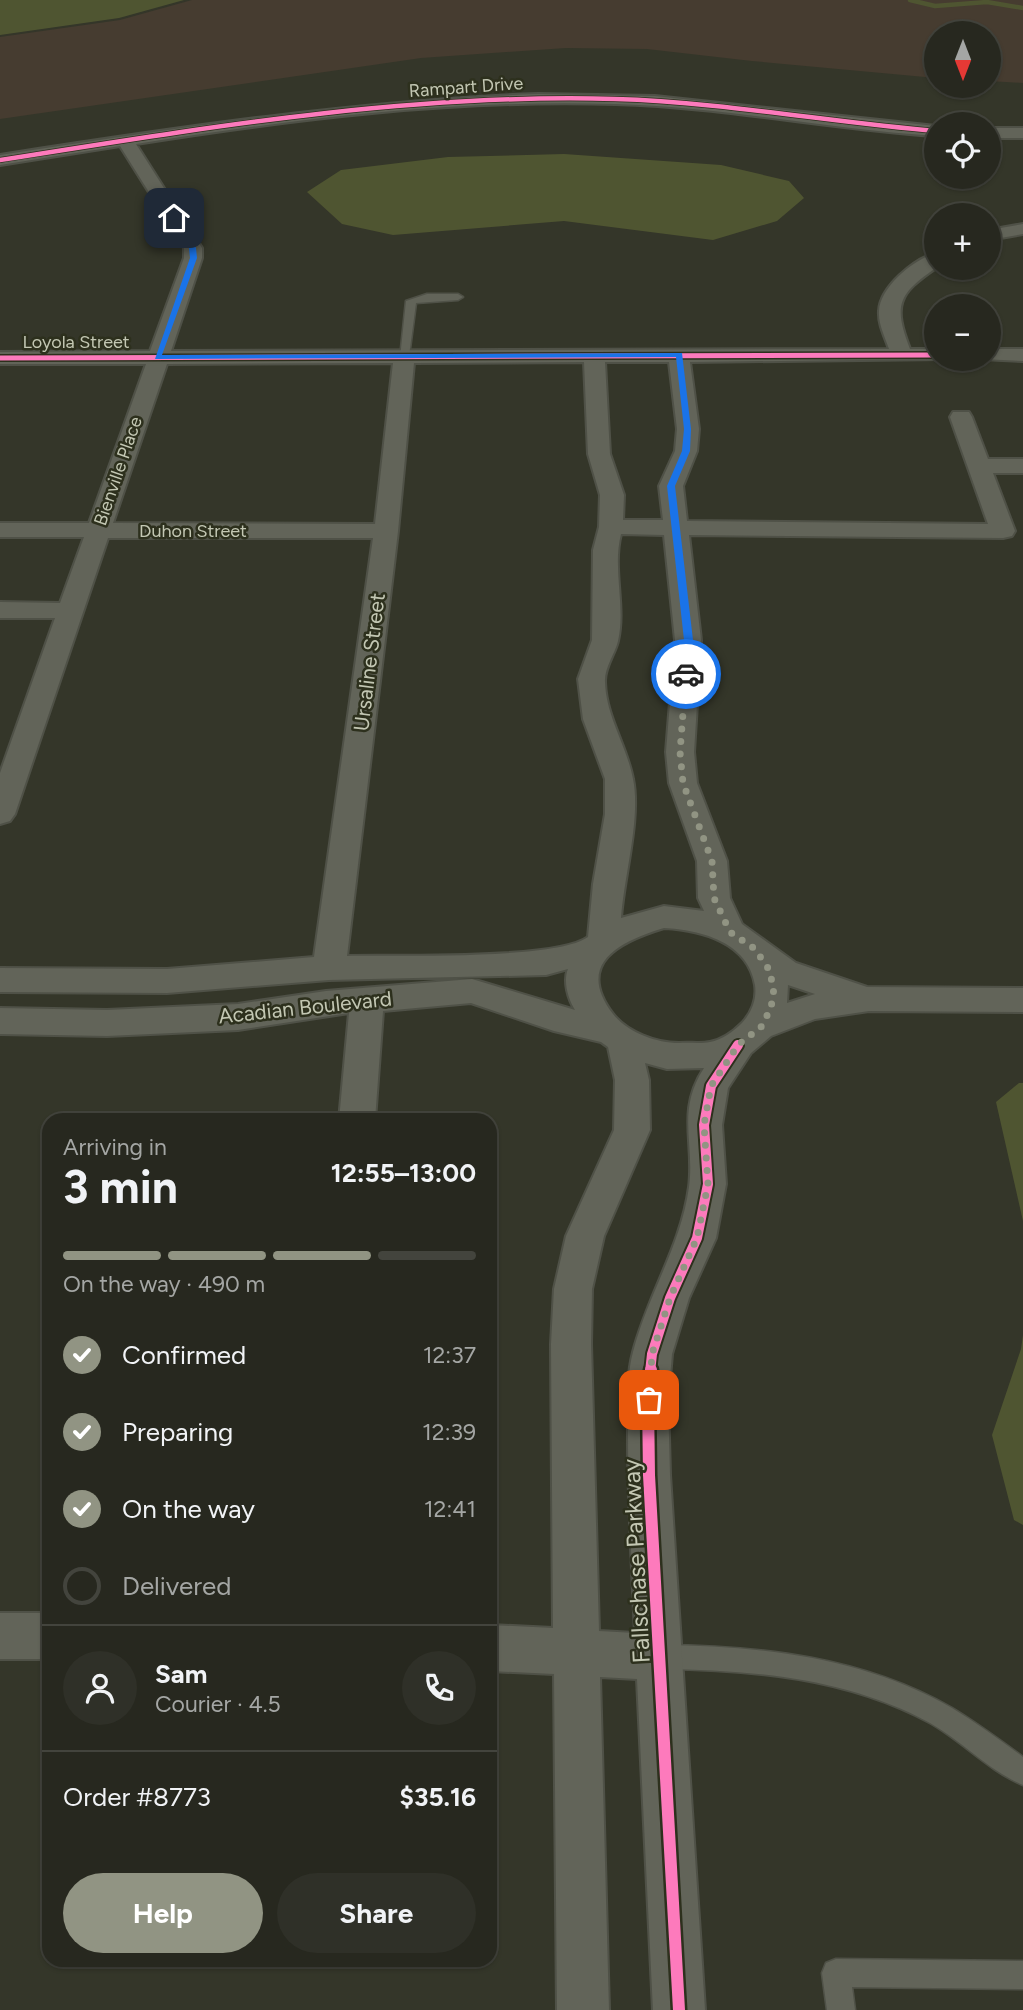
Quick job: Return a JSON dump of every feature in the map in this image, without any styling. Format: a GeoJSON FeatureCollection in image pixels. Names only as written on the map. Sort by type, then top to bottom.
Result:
{"type":"FeatureCollection","features":[{"type":"Feature","properties":{"kind":"street","name":"Rampart Drive"},"geometry":{"type":"LineString","coordinates":[[0,160],[125,140],[351,112],[527,99],[667,102],[855,125],[924,130]]}},
{"type":"Feature","properties":{"kind":"street"},"geometry":{"type":"LineString","coordinates":[[1001,133],[1023,133]]}},
{"type":"Feature","properties":{"kind":"street","name":"Bienville Place"},"geometry":{"type":"LineString","coordinates":[[0,814],[193,258],[193,248],[125,140]]}},
{"type":"Feature","properties":{"kind":"street"},"geometry":{"type":"LineString","coordinates":[[1001,233],[1023,229]]}},
{"type":"Feature","properties":{"kind":"street"},"geometry":{"type":"LineString","coordinates":[[901,354],[889,311],[895,294],[904,283],[924,268]]}},
{"type":"Feature","properties":{"kind":"street"},"geometry":{"type":"LineString","coordinates":[[594,355],[599,454],[612,495],[611,527],[604,550],[607,611],[605,640],[591,680],[597,719],[619,779],[620,802],[597,945],[582,971],[582,993],[591,1014],[614,1036],[651,1054],[682,1058],[712,1055],[812,1007],[869,999],[1023,1000]]}},
{"type":"Feature","properties":{"kind":"street"},"geometry":{"type":"LineString","coordinates":[[679,355],[688,429],[686,451],[671,486],[688,640],[680,752],[683,783],[712,861],[714,898],[742,940],[768,968],[774,988],[771,1008],[750,1036]]}},
{"type":"Feature","properties":{"kind":"street"},"geometry":{"type":"LineString","coordinates":[[404,356],[924,355]]}},
{"type":"Feature","properties":{"kind":"street"},"geometry":{"type":"LineString","coordinates":[[1001,355],[1023,355]]}},
{"type":"Feature","properties":{"kind":"street","name":"Loyola Street"},"geometry":{"type":"LineString","coordinates":[[0,358],[404,356]]}},
{"type":"Feature","properties":{"kind":"street","name":"Ursaline Street"},"geometry":{"type":"LineString","coordinates":[[330,968],[386,531],[404,356]]}},
{"type":"Feature","properties":{"kind":"street"},"geometry":{"type":"LineString","coordinates":[[611,527],[1003,531],[961,417]]}},
{"type":"Feature","properties":{"kind":"street"},"geometry":{"type":"LineString","coordinates":[[979,466],[1023,466]]}},
{"type":"Feature","properties":{"kind":"street","name":"Duhon Street"},"geometry":{"type":"LineString","coordinates":[[0,530],[386,531]]}},
{"type":"Feature","properties":{"kind":"street"},"geometry":{"type":"LineString","coordinates":[[0,610],[70,611]]}},
{"type":"Feature","properties":{"kind":"street"},"geometry":{"type":"LineString","coordinates":[[597,945],[621,927],[664,918],[687,918],[742,940],[784,971],[869,999]]}},
{"type":"Feature","properties":{"kind":"street","name":"Acadian Boulevard"},"geometry":{"type":"LineString","coordinates":[[0,980],[167,981],[330,968],[546,963],[597,945]]}},
{"type":"Feature","properties":{"kind":"street","name":"Acadian Boulevard"},"geometry":{"type":"LineString","coordinates":[[0,1021],[107,1023],[238,1017],[367,1000],[472,991],[614,1036]]}},
{"type":"Feature","properties":{"kind":"street"},"geometry":{"type":"LineString","coordinates":[[358,1113],[367,1000]]}},
{"type":"Feature","properties":{"kind":"street"},"geometry":{"type":"LineString","coordinates":[[583,2010],[571,1344],[573,1289],[584,1236],[632,1130],[632,1080],[614,1036]]}},
{"type":"Feature","properties":{"kind":"street","name":"Fallschase Parkway"},"geometry":{"type":"LineString","coordinates":[[679,2010],[649,1475],[652,1354],[670,1298],[697,1238],[708,1184],[704,1125],[711,1086],[750,1036]]}},
{"type":"Feature","properties":{"kind":"street"},"geometry":{"type":"LineString","coordinates":[[0,1636],[42,1636]]}},
{"type":"Feature","properties":{"kind":"street"},"geometry":{"type":"LineString","coordinates":[[497,1648],[661,1657]]}},
{"type":"Feature","properties":{"kind":"lane"},"geometry":{"type":"LineString","coordinates":[[404,356],[411,301],[427,297],[458,297]]}},
{"type":"Feature","properties":{"kind":"lane"},"geometry":{"type":"LineString","coordinates":[[661,1657],[748,1658],[801,1666],[854,1679],[930,1710],[1023,1772]]}},
{"type":"Feature","properties":{"kind":"lane"},"geometry":{"type":"LineString","coordinates":[[841,2010],[836,1973],[1023,1975]]}},
{"type":"Feature","properties":{"kind":"shaded area"},"geometry":{"type":"Polygon","coordinates":[[[0,0],[184,0],[119,18],[0,35],[0,0]]]}},
{"type":"Feature","properties":{"kind":"shaded area"},"geometry":{"type":"Polygon","coordinates":[[[192,0],[1023,0],[1023,83],[1001,82],[1001,21],[924,21],[924,77],[647,49],[566,48],[421,58],[0,119],[0,37],[120,20],[192,0]]]}},
{"type":"Feature","properties":{"kind":"shaded area"},"geometry":{"type":"Polygon","coordinates":[[[564,154],[721,165],[789,181],[804,198],[777,221],[713,240],[564,221],[393,235],[342,224],[307,192],[341,170],[448,157],[564,154]]]}},
{"type":"Feature","properties":{"kind":"shaded area"},"geometry":{"type":"Polygon","coordinates":[[[1019,1083],[1023,1083],[1023,1221],[996,1102],[1019,1083]]]}},
{"type":"Feature","properties":{"kind":"shaded area"},"geometry":{"type":"Polygon","coordinates":[[[1023,1335],[1023,1525],[1014,1520],[992,1435],[1021,1349],[1023,1335]]]}},
{"type":"Feature","properties":{"kind":"waterway"},"geometry":{"type":"LineString","coordinates":[[910,0],[935,6],[987,2],[1023,8]]}},
{"type":"Feature","properties":{"kind":"cycle path"},"geometry":{"type":"LineString","coordinates":[[0,160],[306,115],[384,107],[538,99],[655,101],[924,130]]}},
{"type":"Feature","properties":{"kind":"cycle path"},"geometry":{"type":"LineString","coordinates":[[0,358],[924,355]]}},
{"type":"Feature","properties":{"kind":"cycle path"},"geometry":{"type":"LineString","coordinates":[[679,2010],[649,1475],[648,1400],[652,1354],[670,1298],[697,1238],[708,1184],[704,1125],[711,1086],[738,1045]]}},
{"type":"Feature","properties":{"kind":"way so far"},"geometry":{"type":"LineString","coordinates":[[649,1400],[652,1354],[670,1298],[697,1238],[708,1184],[704,1125],[711,1086],[738,1045],[761,1027],[771,1008],[774,988],[768,968],[755,949],[730,932],[714,898],[712,861],[683,783],[680,752],[686,674]]}},
{"type":"Feature","properties":{"kind":"route"},"geometry":{"type":"LineString","coordinates":[[174,218],[193,248],[193,258],[158,357],[679,355],[688,429],[686,451],[671,486],[688,640],[686,674]]}}]}
